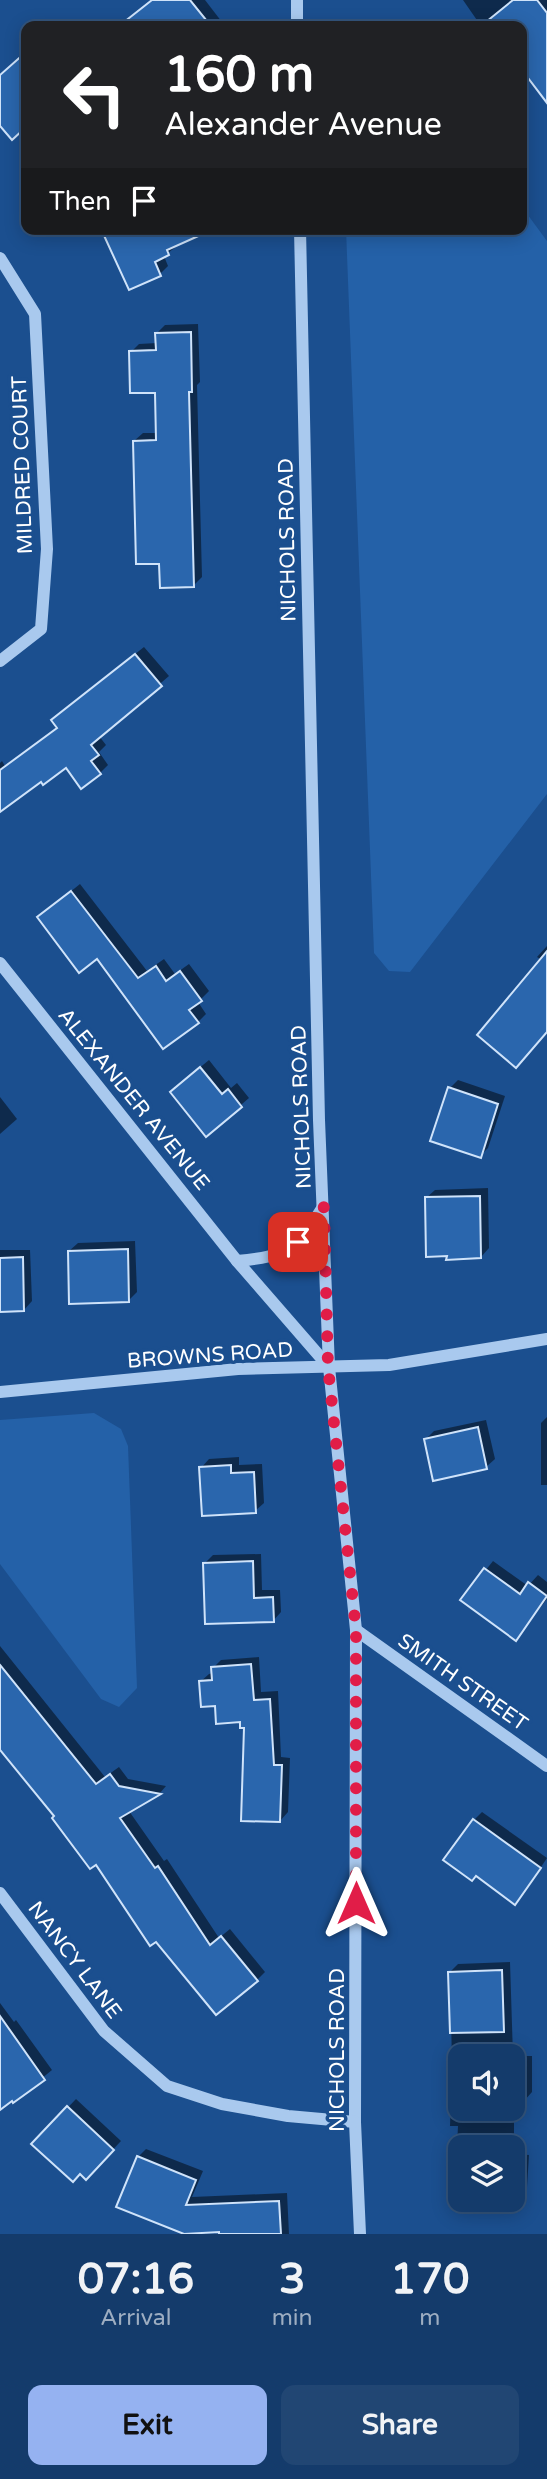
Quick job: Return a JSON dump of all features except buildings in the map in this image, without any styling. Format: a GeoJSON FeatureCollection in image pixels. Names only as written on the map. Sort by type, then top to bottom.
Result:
{"type":"FeatureCollection","features":[{"type":"Feature","properties":{"kind":"street"},"geometry":{"type":"LineString","coordinates":[[297,0],[297,21]]}},
{"type":"Feature","properties":{"kind":"street","name":"NICHOLS ROAD"},"geometry":{"type":"LineString","coordinates":[[300,235],[318,1078],[328,1367],[356,1630],[355,2122],[360,2234]]}},
{"type":"Feature","properties":{"kind":"street","name":"MILDRED COURT"},"geometry":{"type":"LineString","coordinates":[[0,258],[35,314],[47,549],[41,629],[0,661]]}},
{"type":"Feature","properties":{"kind":"street","name":"ALEXANDER AVENUE"},"geometry":{"type":"LineString","coordinates":[[0,963],[237,1261],[328,1367]]}},
{"type":"Feature","properties":{"kind":"street"},"geometry":{"type":"LineString","coordinates":[[237,1261],[270,1258],[298,1242],[324,1207]]}},
{"type":"Feature","properties":{"kind":"street","name":"BROWNS ROAD"},"geometry":{"type":"LineString","coordinates":[[0,1392],[239,1369],[389,1365],[547,1339]]}},
{"type":"Feature","properties":{"kind":"street","name":"SMITH STREET"},"geometry":{"type":"LineString","coordinates":[[356,1630],[547,1766]]}},
{"type":"Feature","properties":{"kind":"street","name":"NANCY LANE"},"geometry":{"type":"LineString","coordinates":[[0,1894],[104,2031],[166,2086],[222,2105],[288,2116],[355,2122]]}},
{"type":"Feature","properties":{"kind":"shaded area"},"geometry":{"type":"Polygon","coordinates":[[[527,214],[547,241],[547,794],[410,972],[389,971],[374,953],[346,235],[527,235],[527,214]]]}},
{"type":"Feature","properties":{"kind":"shaded area"},"geometry":{"type":"Polygon","coordinates":[[[94,1413],[121,1429],[128,1446],[137,1688],[119,1707],[101,1699],[0,1564],[0,1420],[94,1413]]]}},
{"type":"Feature","properties":{"kind":"route"},"geometry":{"type":"LineString","coordinates":[[298,1242],[324,1207],[328,1367],[356,1630],[356,1903]]}}]}
